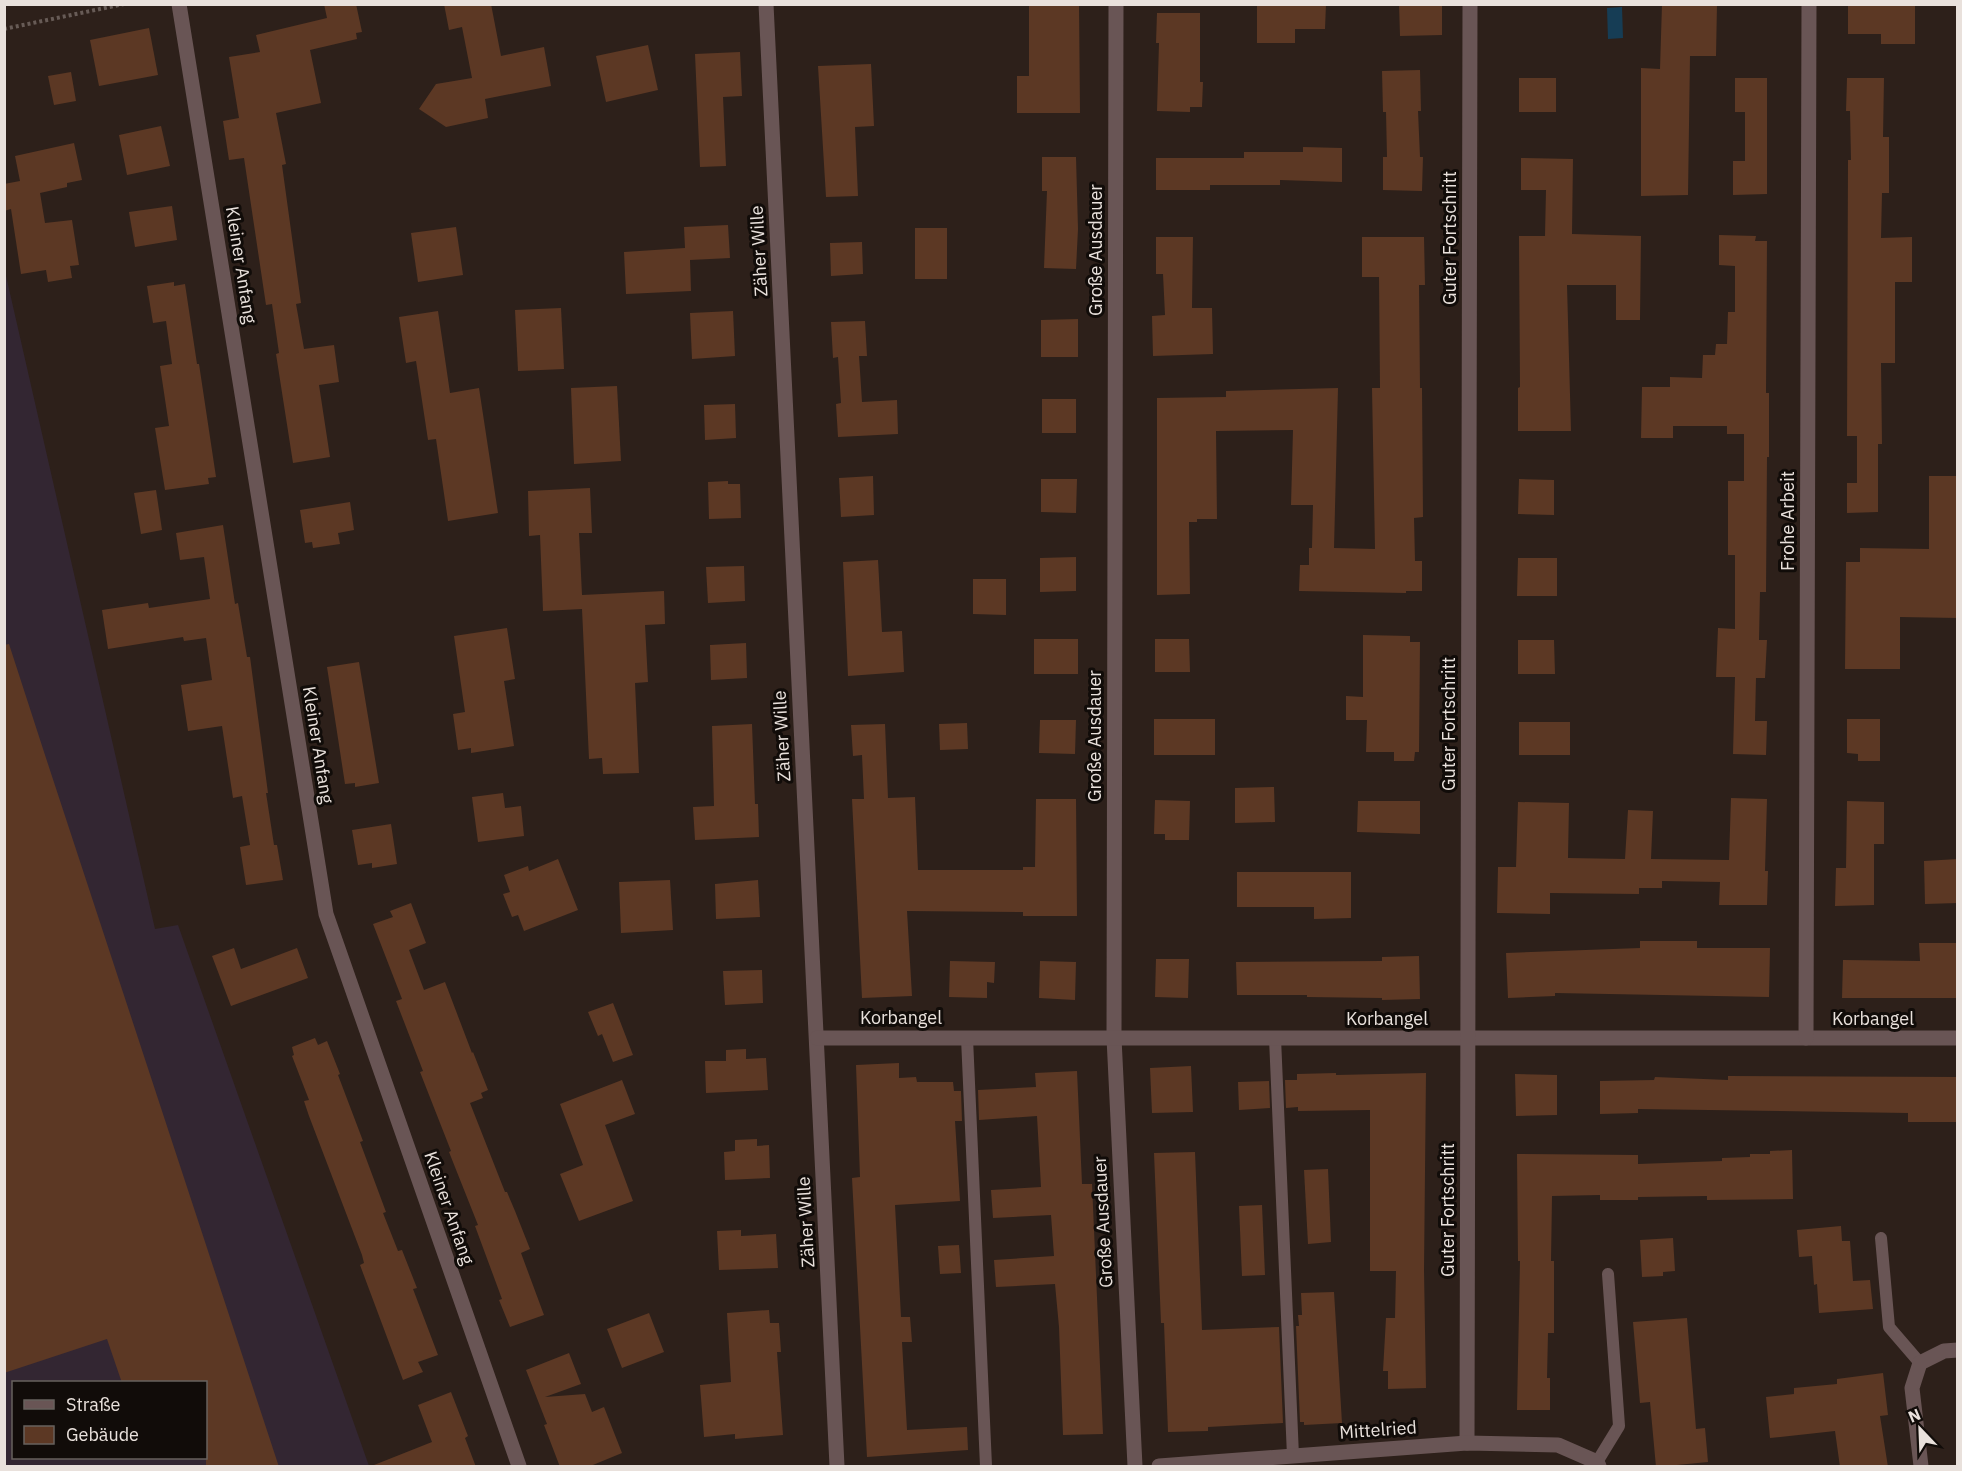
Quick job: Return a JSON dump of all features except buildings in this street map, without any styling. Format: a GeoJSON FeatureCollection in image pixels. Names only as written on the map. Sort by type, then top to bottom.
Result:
{"type":"FeatureCollection","features":[{"type":"Feature","properties":{"kind":"street","name":"Kleiner Anfang"},"geometry":{"type":"LineString","coordinates":[[179,4],[326,914],[519,1467]]}},
{"type":"Feature","properties":{"kind":"street","name":"Zäher Wille"},"geometry":{"type":"LineString","coordinates":[[766,4],[837,1467]]}},
{"type":"Feature","properties":{"kind":"street","name":"Große Ausdauer"},"geometry":{"type":"LineString","coordinates":[[1116,4],[1114,1038],[1135,1467]]}},
{"type":"Feature","properties":{"kind":"street","name":"Guter Fortschritt"},"geometry":{"type":"LineString","coordinates":[[1467,1443],[1470,4]]}},
{"type":"Feature","properties":{"kind":"street","name":"Frohe Arbeit"},"geometry":{"type":"LineString","coordinates":[[1806,1038],[1809,4]]}},
{"type":"Feature","properties":{"kind":"street","name":"Korbangel"},"geometry":{"type":"LineString","coordinates":[[817,1038],[1958,1038]]}},
{"type":"Feature","properties":{"kind":"street"},"geometry":{"type":"LineString","coordinates":[[1921,1467],[1912,1388],[1920,1363],[1944,1351],[1958,1350]]}},
{"type":"Feature","properties":{"kind":"street","name":"Mittelried"},"geometry":{"type":"LineString","coordinates":[[1160,1467],[1467,1443],[1558,1445],[1598,1464]]}},
{"type":"Feature","properties":{"kind":"lane"},"geometry":{"type":"LineString","coordinates":[[967,1038],[986,1467]]}},
{"type":"Feature","properties":{"kind":"lane"},"geometry":{"type":"LineString","coordinates":[[1275,1038],[1293,1456]]}},
{"type":"Feature","properties":{"kind":"lane"},"geometry":{"type":"LineString","coordinates":[[1881,1238],[1889,1327],[1920,1363]]}},
{"type":"Feature","properties":{"kind":"lane"},"geometry":{"type":"LineString","coordinates":[[1598,1464],[1619,1426],[1608,1274]]}},
{"type":"Feature","properties":{"kind":"path"},"geometry":{"type":"LineString","coordinates":[[4,29],[123,4]]}},
{"type":"Feature","properties":{"kind":"shaded area"},"geometry":{"type":"Polygon","coordinates":[[[4,267],[155,929],[178,925],[369,1466],[5,1466],[4,267]]]}},
{"type":"Feature","properties":{"kind":"water"},"geometry":{"type":"Polygon","coordinates":[[[1622,7],[1623,38],[1608,39],[1607,8],[1622,7]]]}}]}
